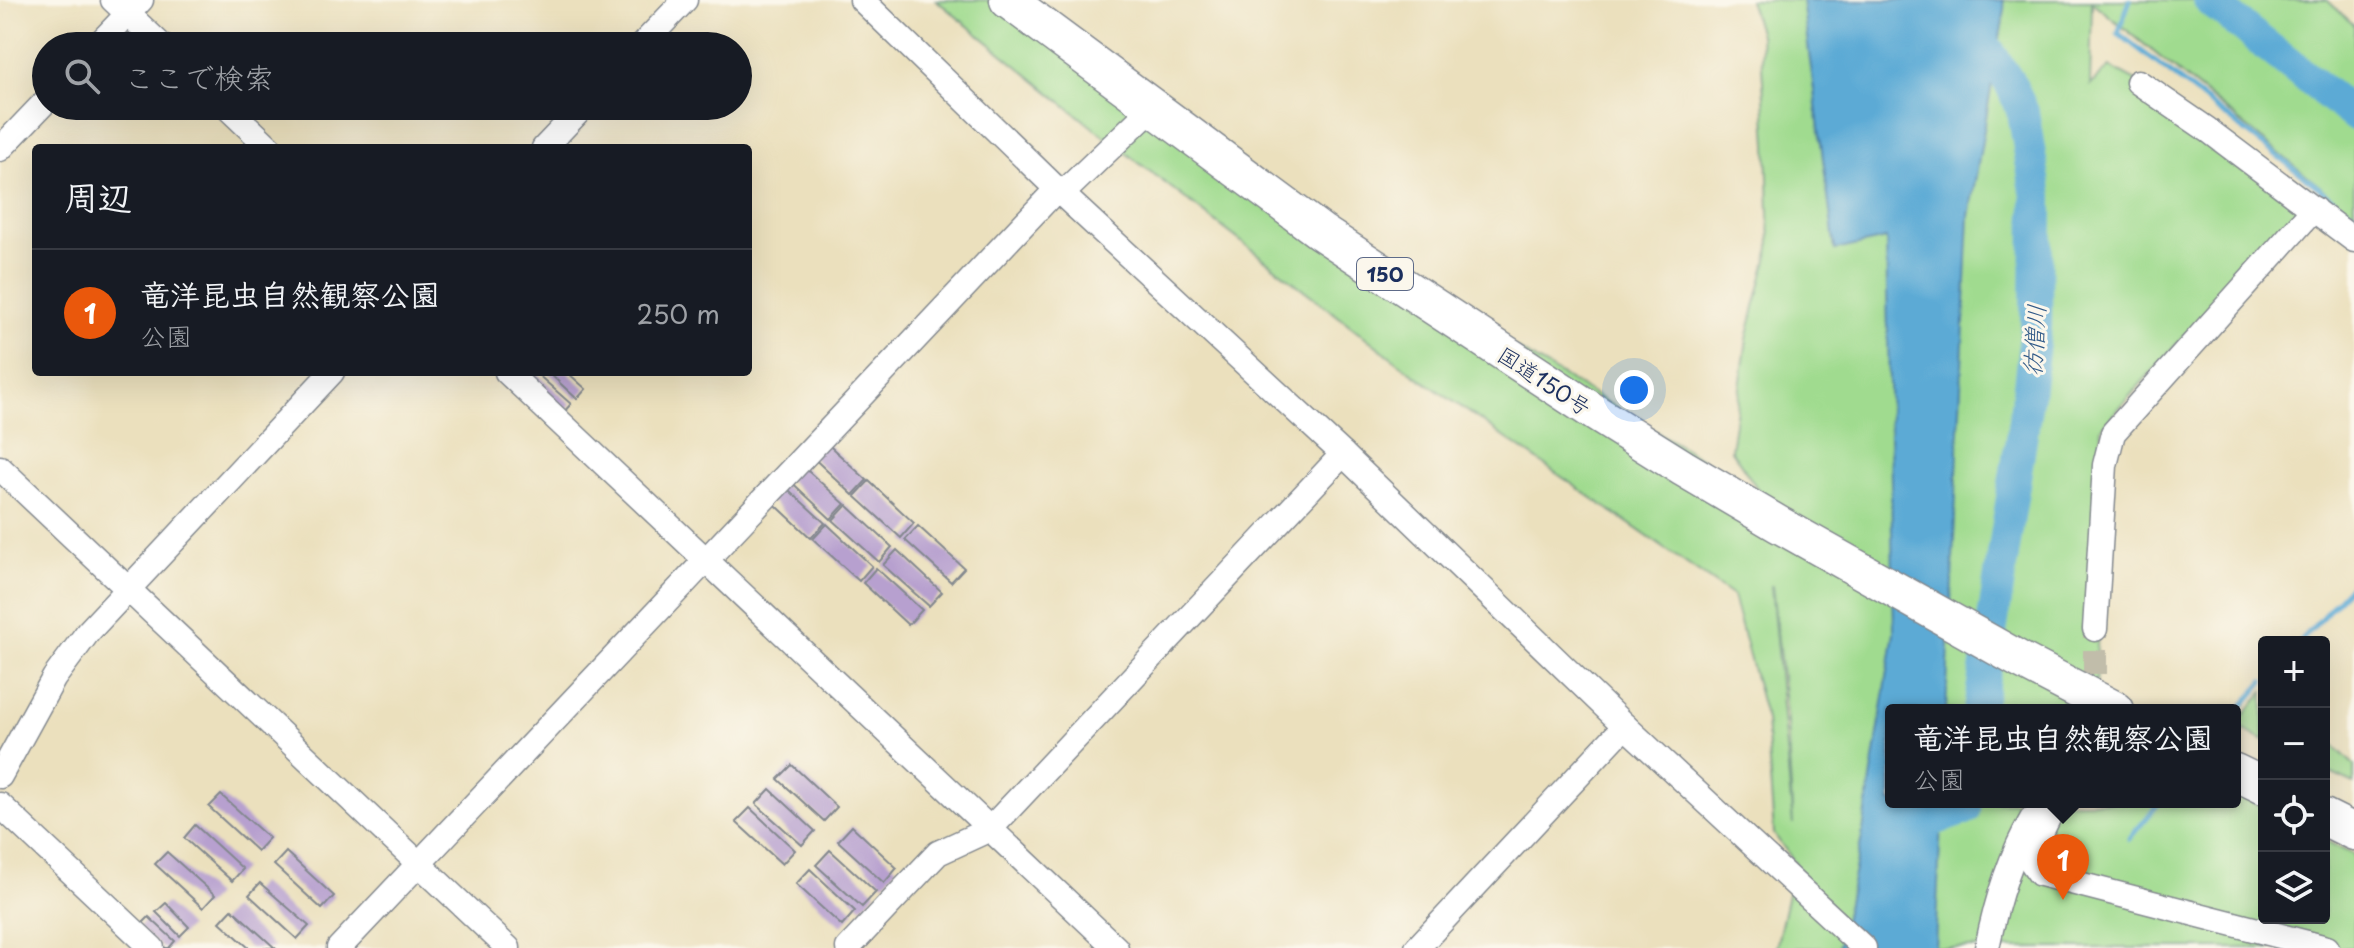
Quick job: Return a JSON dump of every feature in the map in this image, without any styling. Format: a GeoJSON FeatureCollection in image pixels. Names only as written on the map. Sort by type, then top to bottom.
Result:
{"type":"FeatureCollection","features":[{"type":"Feature","properties":{"kind":"highway","name":"国道150号"},"geometry":{"type":"LineString","coordinates":[[1008,0],[1321,232],[1670,460],[1778,524],[2104,704]]}},
{"type":"Feature","properties":{"kind":"highway"},"geometry":{"type":"LineString","coordinates":[[2330,820],[2354,832]]}},
{"type":"Feature","properties":{"kind":"street"},"geometry":{"type":"LineString","coordinates":[[654,32],[685,0]]}},
{"type":"Feature","properties":{"kind":"street"},"geometry":{"type":"LineString","coordinates":[[862,0],[1060,191],[1343,454],[1625,726],[1864,948]]}},
{"type":"Feature","properties":{"kind":"street"},"geometry":{"type":"LineString","coordinates":[[107,32],[127,5],[150,32]]}},
{"type":"Feature","properties":{"kind":"street"},"geometry":{"type":"LineString","coordinates":[[2138,82],[2208,130],[2354,240]]}},
{"type":"Feature","properties":{"kind":"street"},"geometry":{"type":"LineString","coordinates":[[339,948],[1060,191],[1153,107]]}},
{"type":"Feature","properties":{"kind":"street"},"geometry":{"type":"LineString","coordinates":[[0,149],[32,116]]}},
{"type":"Feature","properties":{"kind":"street"},"geometry":{"type":"LineString","coordinates":[[241,120],[266,144]]}},
{"type":"Feature","properties":{"kind":"street"},"geometry":{"type":"LineString","coordinates":[[548,144],[571,120]]}},
{"type":"Feature","properties":{"kind":"street"},"geometry":{"type":"LineString","coordinates":[[2095,629],[2105,465],[2113,433],[2314,209]]}},
{"type":"Feature","properties":{"kind":"street"},"geometry":{"type":"LineString","coordinates":[[0,776],[54,678],[88,632],[328,376]]}},
{"type":"Feature","properties":{"kind":"street"},"geometry":{"type":"LineString","coordinates":[[511,376],[1116,948]]}},
{"type":"Feature","properties":{"kind":"street"},"geometry":{"type":"LineString","coordinates":[[848,948],[938,853],[990,829],[1343,454]]}},
{"type":"Feature","properties":{"kind":"street"},"geometry":{"type":"LineString","coordinates":[[0,468],[508,948]]}},
{"type":"Feature","properties":{"kind":"street"},"geometry":{"type":"LineString","coordinates":[[1417,948],[1625,726]]}},
{"type":"Feature","properties":{"kind":"street"},"geometry":{"type":"LineString","coordinates":[[0,805],[152,948]]}},
{"type":"Feature","properties":{"kind":"street"},"geometry":{"type":"LineString","coordinates":[[1987,948],[2017,845],[2039,808]]}},
{"type":"Feature","properties":{"kind":"street"},"geometry":{"type":"LineString","coordinates":[[2053,808],[2033,849],[2032,863],[2040,874],[2327,948]]}},
{"type":"Feature","properties":{"kind":"green space"},"geometry":{"type":"Polygon","coordinates":[[[936,0],[994,0],[1225,175],[1761,494],[1731,450],[1747,339],[1770,248],[1760,35],[1749,0],[2327,0],[2354,25],[2354,214],[2092,2],[2090,85],[2110,67],[2138,82],[2299,208],[2101,428],[2096,704],[1885,704],[1885,808],[2241,808],[2241,796],[2258,805],[2258,924],[2330,924],[2330,843],[2354,855],[2354,948],[2328,948],[2035,870],[2274,948],[1776,948],[1795,863],[1774,834],[1766,720],[1733,596],[1408,370],[1091,126],[936,0]],[[1771,586],[1793,825],[1787,722],[1771,586]]]}},
{"type":"Feature","properties":{"kind":"green space"},"geometry":{"type":"Polygon","coordinates":[[[2258,699],[2258,738],[2241,728],[2241,718],[2258,699]]]}},
{"type":"Feature","properties":{"kind":"green space"},"geometry":{"type":"Polygon","coordinates":[[[2330,742],[2354,765],[2354,784],[2330,773],[2330,742]]]}},
{"type":"Feature","properties":{"kind":"water"},"geometry":{"type":"Polygon","coordinates":[[[1802,0],[2003,0],[2005,9],[1969,216],[1946,704],[1885,704],[1885,808],[1942,808],[1935,948],[1838,948],[1862,837],[1894,632],[1886,239],[1835,250],[1802,0]]]}},
{"type":"Feature","properties":{"kind":"building"},"geometry":{"type":"Polygon","coordinates":[[[526,376],[540,376],[571,404],[562,414],[526,376]]]}},
{"type":"Feature","properties":{"kind":"building"},"geometry":{"type":"Polygon","coordinates":[[[552,376],[571,376],[586,389],[577,399],[552,376]]]}},
{"type":"Feature","properties":{"kind":"building"},"geometry":{"type":"Polygon","coordinates":[[[821,438],[867,480],[853,495],[808,453],[821,438]]]}},
{"type":"Feature","properties":{"kind":"building"},"geometry":{"type":"Polygon","coordinates":[[[799,463],[845,504],[831,519],[786,477],[799,463]]]}},
{"type":"Feature","properties":{"kind":"building"},"geometry":{"type":"Polygon","coordinates":[[[779,481],[825,523],[811,538],[766,496],[779,481]]]}},
{"type":"Feature","properties":{"kind":"building"},"geometry":{"type":"Polygon","coordinates":[[[869,481],[914,523],[901,538],[855,496],[869,481]]]}},
{"type":"Feature","properties":{"kind":"building"},"geometry":{"type":"Polygon","coordinates":[[[847,505],[892,547],[879,562],[833,520],[847,505]]]}},
{"type":"Feature","properties":{"kind":"building"},"geometry":{"type":"Polygon","coordinates":[[[827,524],[872,566],[859,581],[813,539],[827,524]]]}},
{"type":"Feature","properties":{"kind":"building"},"geometry":{"type":"Polygon","coordinates":[[[918,526],[964,568],[951,582],[905,540],[918,526]]]}},
{"type":"Feature","properties":{"kind":"building"},"geometry":{"type":"Polygon","coordinates":[[[897,550],[942,592],[929,606],[883,565],[897,550]]]}},
{"type":"Feature","properties":{"kind":"building"},"geometry":{"type":"Polygon","coordinates":[[[876,568],[922,610],[908,625],[863,583],[876,568]]]}},
{"type":"Feature","properties":{"kind":"building"},"geometry":{"type":"Polygon","coordinates":[[[792,765],[837,807],[824,821],[778,779],[792,765]]]}},
{"type":"Feature","properties":{"kind":"building"},"geometry":{"type":"Polygon","coordinates":[[[770,789],[815,831],[802,845],[756,804],[770,789]]]}},
{"type":"Feature","properties":{"kind":"building"},"geometry":{"type":"Polygon","coordinates":[[[221,795],[269,838],[257,851],[209,807],[221,795]]]}},
{"type":"Feature","properties":{"kind":"building"},"geometry":{"type":"Polygon","coordinates":[[[750,808],[795,850],[782,864],[736,822],[750,808]]]}},
{"type":"Feature","properties":{"kind":"building"},"geometry":{"type":"Polygon","coordinates":[[[195,825],[243,869],[232,881],[184,838],[195,825]]]}},
{"type":"Feature","properties":{"kind":"building"},"geometry":{"type":"Polygon","coordinates":[[[852,826],[897,868],[884,883],[838,841],[852,826]]]}},
{"type":"Feature","properties":{"kind":"building"},"geometry":{"type":"Polygon","coordinates":[[[830,850],[876,892],[862,907],[816,865],[830,850]]]}},
{"type":"Feature","properties":{"kind":"building"},"geometry":{"type":"Polygon","coordinates":[[[167,852],[215,895],[203,908],[155,864],[167,852]]]}},
{"type":"Feature","properties":{"kind":"building"},"geometry":{"type":"Polygon","coordinates":[[[286,852],[334,896],[322,909],[274,865],[286,852]]]}},
{"type":"Feature","properties":{"kind":"building"},"geometry":{"type":"Polygon","coordinates":[[[810,869],[855,911],[842,926],[796,884],[810,869]]]}},
{"type":"Feature","properties":{"kind":"building"},"geometry":{"type":"Polygon","coordinates":[[[260,883],[309,926],[297,939],[249,895],[260,883]]]}},
{"type":"Feature","properties":{"kind":"building"},"geometry":{"type":"Polygon","coordinates":[[[166,903],[189,927],[180,936],[156,912],[166,903]]]}},
{"type":"Feature","properties":{"kind":"building"},"geometry":{"type":"Polygon","coordinates":[[[232,909],[275,948],[249,948],[220,922],[232,909]]]}},
{"type":"Feature","properties":{"kind":"building"},"geometry":{"type":"Polygon","coordinates":[[[149,917],[175,941],[169,948],[162,948],[139,927],[149,917]]]}},
{"type":"Feature","properties":{"kind":"waterway","name":"彷僧川"},"geometry":{"type":"LineString","coordinates":[[1937,0],[1971,24],[2011,85],[2023,112],[2037,197],[2036,326],[1980,704]]}},
{"type":"Feature","properties":{"kind":"waterway"},"geometry":{"type":"LineString","coordinates":[[2130,0],[2118,33],[2354,215]]}},
{"type":"Feature","properties":{"kind":"waterway"},"geometry":{"type":"LineString","coordinates":[[2209,0],[2354,115]]}},
{"type":"Feature","properties":{"kind":"waterway"},"geometry":{"type":"LineString","coordinates":[[2305,636],[2354,582]]}},
{"type":"Feature","properties":{"kind":"waterway"},"geometry":{"type":"LineString","coordinates":[[2241,708],[2258,688]]}},
{"type":"Feature","properties":{"kind":"waterway","name":"彷僧川"},"geometry":{"type":"LineString","coordinates":[[1907,829],[1965,808]]}},
{"type":"Feature","properties":{"kind":"waterway"},"geometry":{"type":"LineString","coordinates":[[2129,839],[2155,808]]}},
{"type":"Feature","properties":{"kind":"tunnel"},"geometry":{"type":"LineString","coordinates":[[2095,629],[2095,704]]}},
{"type":"Feature","properties":{"kind":"place","name":"竜洋昆虫自然観察公園"},"geometry":{"type":"Point","coordinates":[2063,900]}}]}
